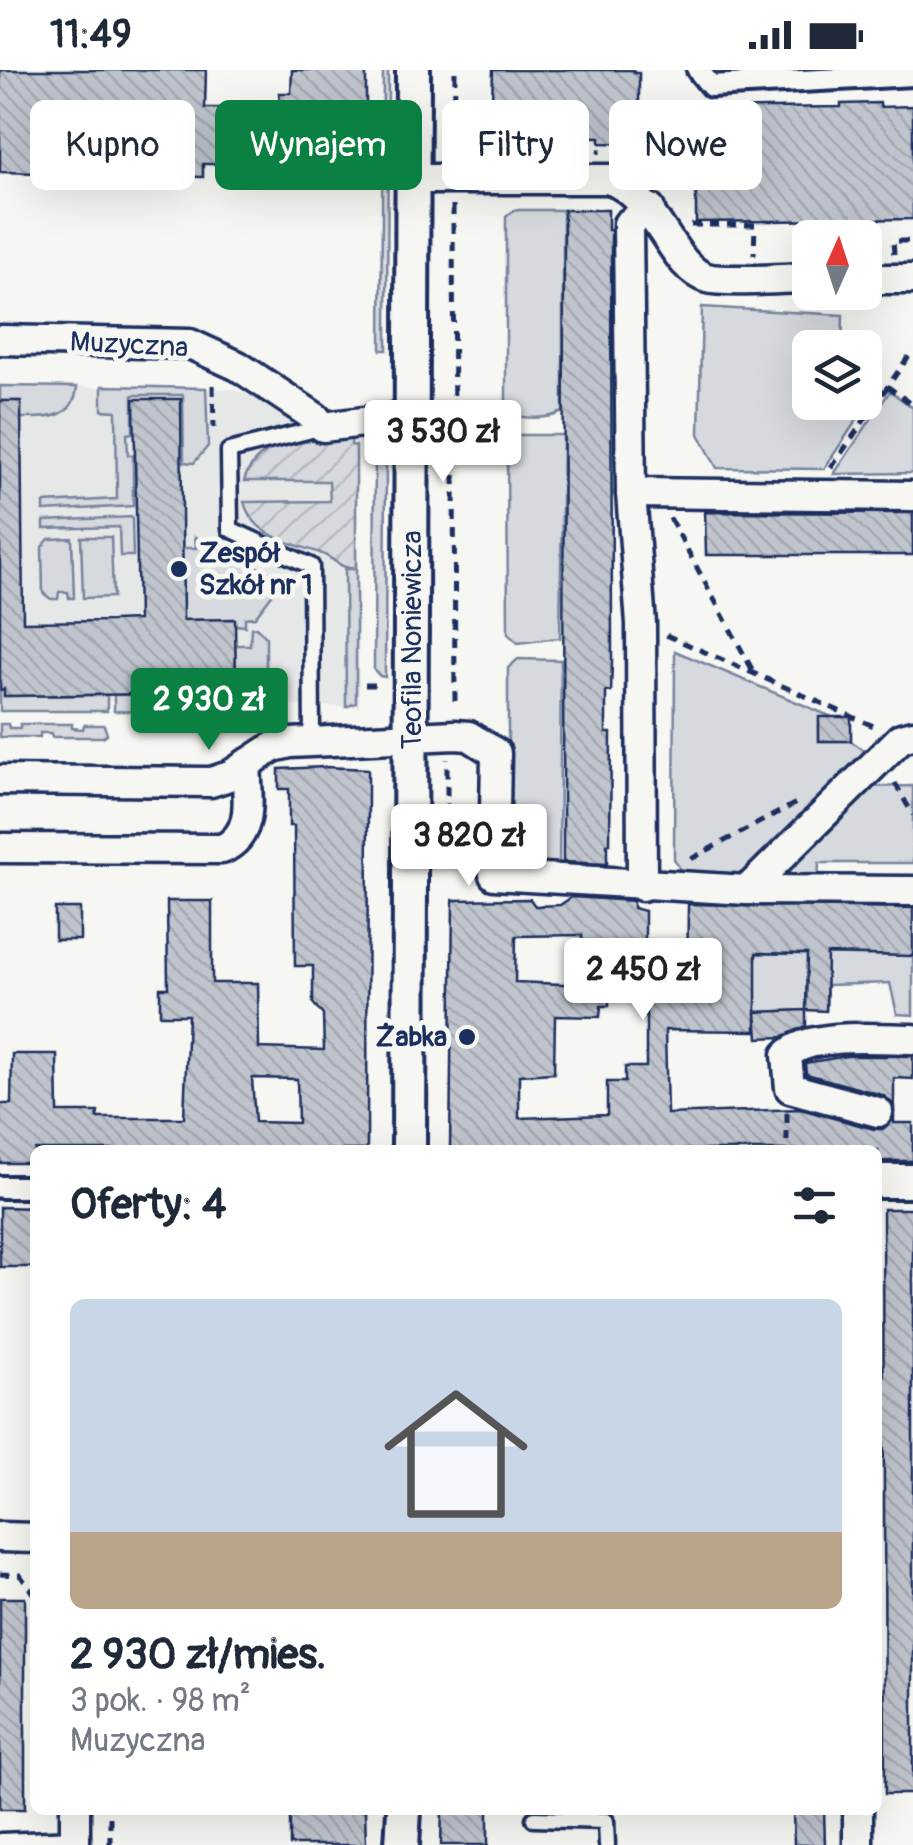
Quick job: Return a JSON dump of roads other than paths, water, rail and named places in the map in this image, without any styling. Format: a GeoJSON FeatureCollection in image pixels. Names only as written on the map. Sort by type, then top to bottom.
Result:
{"type":"FeatureCollection","features":[{"type":"Feature","properties":{"kind":"street","name":"Teofila Noniewicza"},"geometry":{"type":"LineString","coordinates":[[413,70],[413,100]]}},
{"type":"Feature","properties":{"kind":"street"},"geometry":{"type":"LineString","coordinates":[[698,70],[711,86],[913,76]]}},
{"type":"Feature","properties":{"kind":"street"},"geometry":{"type":"LineString","coordinates":[[422,179],[610,179],[628,186],[650,209],[689,267],[707,278],[792,278]]}},
{"type":"Feature","properties":{"kind":"street","name":"Teofila Noniewicza"},"geometry":{"type":"LineString","coordinates":[[408,1145],[414,190]]}},
{"type":"Feature","properties":{"kind":"street"},"geometry":{"type":"LineString","coordinates":[[642,886],[644,493],[628,224],[650,209]]}},
{"type":"Feature","properties":{"kind":"street"},"geometry":{"type":"LineString","coordinates":[[882,278],[913,278]]}},
{"type":"Feature","properties":{"kind":"street","name":"Muzyczna"},"geometry":{"type":"LineString","coordinates":[[0,340],[190,344],[238,366],[316,418],[323,427]]}},
{"type":"Feature","properties":{"kind":"street"},"geometry":{"type":"LineString","coordinates":[[323,427],[412,416]]}},
{"type":"Feature","properties":{"kind":"street"},"geometry":{"type":"LineString","coordinates":[[644,493],[913,496]]}},
{"type":"Feature","properties":{"kind":"street"},"geometry":{"type":"LineString","coordinates":[[0,780],[211,782],[229,776],[273,747],[412,735],[469,736],[496,753],[494,876],[746,890],[913,891]]}},
{"type":"Feature","properties":{"kind":"street"},"geometry":{"type":"LineString","coordinates":[[746,890],[899,744]]}},
{"type":"Feature","properties":{"kind":"street"},"geometry":{"type":"LineString","coordinates":[[0,848],[222,849],[231,845],[244,829],[246,764]]}},
{"type":"Feature","properties":{"kind":"street"},"geometry":{"type":"LineString","coordinates":[[878,1112],[790,1088],[787,1055],[794,1047],[834,1040],[913,1039]]}},
{"type":"Feature","properties":{"kind":"street"},"geometry":{"type":"LineString","coordinates":[[882,1181],[913,1181]]}},
{"type":"Feature","properties":{"kind":"street"},"geometry":{"type":"LineString","coordinates":[[0,1187],[30,1187]]}},
{"type":"Feature","properties":{"kind":"street"},"geometry":{"type":"LineString","coordinates":[[0,1538],[30,1538]]}},
{"type":"Feature","properties":{"kind":"street"},"geometry":{"type":"LineString","coordinates":[[402,1845],[404,1815]]}},
{"type":"Feature","properties":{"kind":"street"},"geometry":{"type":"LineString","coordinates":[[858,1815],[858,1845]]}},
{"type":"Feature","properties":{"kind":"lane"},"geometry":{"type":"LineString","coordinates":[[312,743],[311,566],[230,529],[229,451],[323,427]]}},
{"type":"Feature","properties":{"kind":"lane"},"geometry":{"type":"LineString","coordinates":[[534,1820],[606,1820],[607,1845]]}},
{"type":"Feature","properties":{"kind":"lane"},"geometry":{"type":"LineString","coordinates":[[0,1841],[75,1831]]}},
{"type":"Feature","properties":{"kind":"place","name":"Zespół Szkół nr 1"},"geometry":{"type":"Point","coordinates":[179,569]}},
{"type":"Feature","properties":{"kind":"place","name":"Żabka"},"geometry":{"type":"Point","coordinates":[467,1037]}}]}
